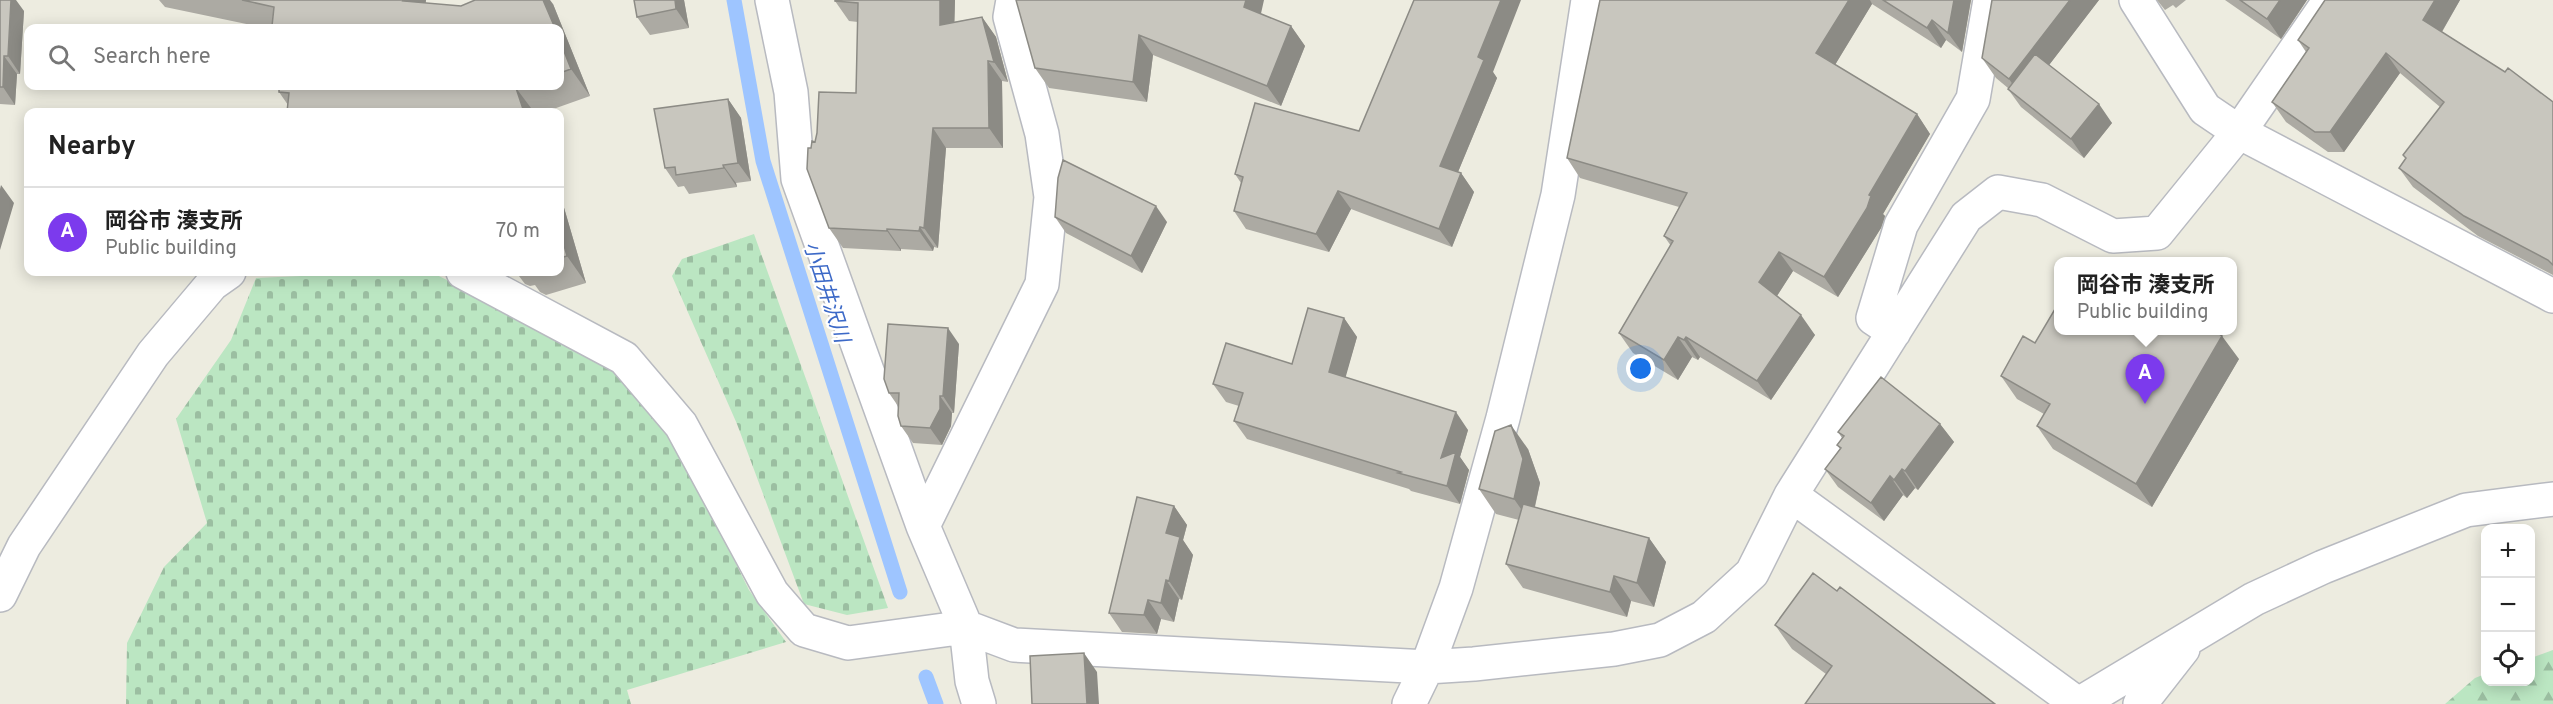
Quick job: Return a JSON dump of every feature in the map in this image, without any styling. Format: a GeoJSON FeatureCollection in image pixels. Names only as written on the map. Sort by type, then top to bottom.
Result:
{"type":"FeatureCollection","features":[{"type":"Feature","properties":{"kind":"street"},"geometry":{"type":"LineString","coordinates":[[772,0],[791,92],[798,179],[923,526],[966,627],[972,681],[979,704]]}},
{"type":"Feature","properties":{"kind":"street"},"geometry":{"type":"LineString","coordinates":[[923,526],[1042,284],[1051,197],[1042,134],[1010,17],[1013,0]]}},
{"type":"Feature","properties":{"kind":"street"},"geometry":{"type":"LineString","coordinates":[[1409,704],[1427,667],[1456,588],[1503,418],[1556,206],[1588,0]]}},
{"type":"Feature","properties":{"kind":"street"},"geometry":{"type":"LineString","coordinates":[[1894,332],[1873,318],[1876,307],[1901,225],[1973,99],[1990,0]]}},
{"type":"Feature","properties":{"kind":"street"},"geometry":{"type":"LineString","coordinates":[[2136,0],[2205,108],[2239,132],[2553,296]]}},
{"type":"Feature","properties":{"kind":"street"},"geometry":{"type":"LineString","coordinates":[[470,276],[624,358],[681,425],[772,593],[804,630],[848,643],[966,627],[1014,645],[1427,667],[1614,649],[1660,640],[1704,617],[1752,573],[1791,495],[1966,218],[1998,192],[2042,200],[2113,236],[2157,233],[2239,132],[2330,0]]}},
{"type":"Feature","properties":{"kind":"street"},"geometry":{"type":"LineString","coordinates":[[0,595],[24,546],[153,354],[212,284],[223,276]]}},
{"type":"Feature","properties":{"kind":"street"},"geometry":{"type":"LineString","coordinates":[[1791,495],[2078,704],[2254,598],[2323,567],[2466,510],[2553,499]]}},
{"type":"Feature","properties":{"kind":"street"},"geometry":{"type":"LineString","coordinates":[[2140,704],[2197,631]]}},
{"type":"Feature","properties":{"kind":"green space"},"geometry":{"type":"Polygon","coordinates":[[[754,234],[888,608],[847,615],[804,604],[737,424],[672,276],[682,259],[754,234]]]}},
{"type":"Feature","properties":{"kind":"green space"},"geometry":{"type":"Polygon","coordinates":[[[439,276],[617,366],[672,435],[749,590],[786,642],[627,690],[631,704],[126,704],[127,643],[164,567],[207,523],[176,419],[231,340],[256,278],[439,276]]]}},
{"type":"Feature","properties":{"kind":"green space"},"geometry":{"type":"Polygon","coordinates":[[[2553,650],[2553,704],[2445,704],[2475,678],[2481,676],[2481,686],[2535,686],[2535,657],[2553,650]]]}},
{"type":"Feature","properties":{"kind":"building"},"geometry":{"type":"Polygon","coordinates":[[[0,0],[11,0],[8,56],[4,56],[3,87],[0,87],[0,0]]]}},
{"type":"Feature","properties":{"kind":"building"},"geometry":{"type":"Polygon","coordinates":[[[242,0],[404,0],[461,6],[475,0],[543,0],[553,24],[272,24],[274,7],[242,0]]]}},
{"type":"Feature","properties":{"kind":"building"},"geometry":{"type":"Polygon","coordinates":[[[634,0],[675,0],[676,9],[637,17],[634,0]]]}},
{"type":"Feature","properties":{"kind":"building"},"geometry":{"type":"Polygon","coordinates":[[[835,0],[940,0],[940,25],[982,17],[994,62],[988,61],[989,128],[933,128],[924,228],[920,227],[919,231],[829,228],[807,169],[808,148],[811,148],[812,141],[815,142],[817,133],[819,92],[856,93],[858,3],[835,0]]]}},
{"type":"Feature","properties":{"kind":"building"},"geometry":{"type":"Polygon","coordinates":[[[1016,0],[1246,0],[1244,7],[1291,26],[1267,86],[1139,35],[1133,82],[1035,68],[1016,0]]]}},
{"type":"Feature","properties":{"kind":"building"},"geometry":{"type":"Polygon","coordinates":[[[1414,0],[1501,0],[1478,57],[1484,60],[1440,166],[1461,173],[1439,229],[1338,191],[1316,234],[1234,211],[1243,177],[1235,174],[1255,103],[1359,131],[1414,0]]]}},
{"type":"Feature","properties":{"kind":"building"},"geometry":{"type":"Polygon","coordinates":[[[1600,0],[1849,0],[1816,53],[1917,114],[1869,195],[1871,196],[1867,208],[1824,277],[1779,252],[1759,282],[1801,315],[1757,381],[1686,337],[1684,340],[1678,337],[1664,360],[1619,333],[1673,241],[1664,236],[1687,193],[1567,158],[1600,0]]]}},
{"type":"Feature","properties":{"kind":"building"},"geometry":{"type":"Polygon","coordinates":[[[1883,0],[1954,0],[1948,33],[1932,20],[1927,28],[1883,0]]]}},
{"type":"Feature","properties":{"kind":"building"},"geometry":{"type":"Polygon","coordinates":[[[1992,0],[2070,0],[2009,79],[1982,58],[1992,0]]]}},
{"type":"Feature","properties":{"kind":"building"},"geometry":{"type":"Polygon","coordinates":[[[2240,0],[2280,0],[2267,19],[2240,0]]]}},
{"type":"Feature","properties":{"kind":"building"},"geometry":{"type":"Polygon","coordinates":[[[2325,0],[2435,0],[2423,20],[2505,72],[2508,68],[2553,102],[2553,265],[2548,260],[2464,216],[2399,168],[2406,158],[2403,155],[2444,102],[2386,53],[2330,132],[2315,132],[2272,102],[2309,48],[2298,40],[2325,0]]]}},
{"type":"Feature","properties":{"kind":"building"},"geometry":{"type":"Polygon","coordinates":[[[564,51],[571,69],[564,72],[564,51]]]}},
{"type":"Feature","properties":{"kind":"building"},"geometry":{"type":"Polygon","coordinates":[[[2035,54],[2099,104],[2071,139],[2008,89],[2035,54]]]}},
{"type":"Feature","properties":{"kind":"building"},"geometry":{"type":"Polygon","coordinates":[[[279,90],[517,90],[523,108],[287,108],[289,93],[279,92],[279,90]]]}},
{"type":"Feature","properties":{"kind":"building"},"geometry":{"type":"Polygon","coordinates":[[[728,99],[738,163],[723,165],[724,168],[676,175],[675,167],[665,168],[654,109],[728,99]]]}},
{"type":"Feature","properties":{"kind":"building"},"geometry":{"type":"Polygon","coordinates":[[[1063,160],[1156,206],[1131,256],[1055,217],[1058,178],[1063,160]]]}},
{"type":"Feature","properties":{"kind":"building"},"geometry":{"type":"Polygon","coordinates":[[[1308,308],[1344,318],[1329,372],[1456,412],[1441,458],[1456,452],[1447,486],[1398,473],[1401,472],[1234,421],[1243,393],[1213,384],[1226,343],[1292,364],[1308,308]]]}},
{"type":"Feature","properties":{"kind":"building"},"geometry":{"type":"Polygon","coordinates":[[[2054,311],[2054,335],[2222,336],[2136,484],[2037,426],[2050,404],[2001,376],[2023,336],[2035,343],[2054,311]]]}},
{"type":"Feature","properties":{"kind":"building"},"geometry":{"type":"Polygon","coordinates":[[[888,324],[948,328],[943,396],[940,396],[940,409],[930,428],[901,426],[898,416],[899,393],[889,393],[884,379],[888,324]]]}},
{"type":"Feature","properties":{"kind":"building"},"geometry":{"type":"Polygon","coordinates":[[[1881,377],[1940,424],[1905,471],[1902,469],[1894,480],[1890,476],[1871,503],[1825,469],[1841,448],[1837,445],[1844,436],[1838,432],[1881,377]]]}},
{"type":"Feature","properties":{"kind":"building"},"geometry":{"type":"Polygon","coordinates":[[[1511,425],[1523,459],[1514,499],[1479,489],[1495,431],[1511,425]]]}},
{"type":"Feature","properties":{"kind":"building"},"geometry":{"type":"Polygon","coordinates":[[[1137,497],[1174,506],[1166,533],[1180,537],[1161,603],[1148,600],[1144,615],[1109,613],[1137,497]]]}},
{"type":"Feature","properties":{"kind":"building"},"geometry":{"type":"Polygon","coordinates":[[[1523,504],[1649,538],[1637,583],[1614,576],[1610,592],[1506,564],[1523,504]]]}},
{"type":"Feature","properties":{"kind":"building"},"geometry":{"type":"Polygon","coordinates":[[[1813,573],[1837,591],[1840,587],[1995,704],[1805,704],[1832,666],[1775,625],[1813,573]]]}},
{"type":"Feature","properties":{"kind":"building"},"geometry":{"type":"Polygon","coordinates":[[[1084,653],[1087,704],[1032,704],[1030,656],[1084,653]]]}},
{"type":"Feature","properties":{"kind":"waterway","name":"小田井沢川"},"geometry":{"type":"LineString","coordinates":[[734,0],[763,161],[900,592]]}},
{"type":"Feature","properties":{"kind":"waterway","name":"小田井沢川"},"geometry":{"type":"LineString","coordinates":[[926,677],[936,704]]}},
{"type":"Feature","properties":{"kind":"place","name":"岡谷市 湊支所"},"geometry":{"type":"Point","coordinates":[2145,404]}}]}
